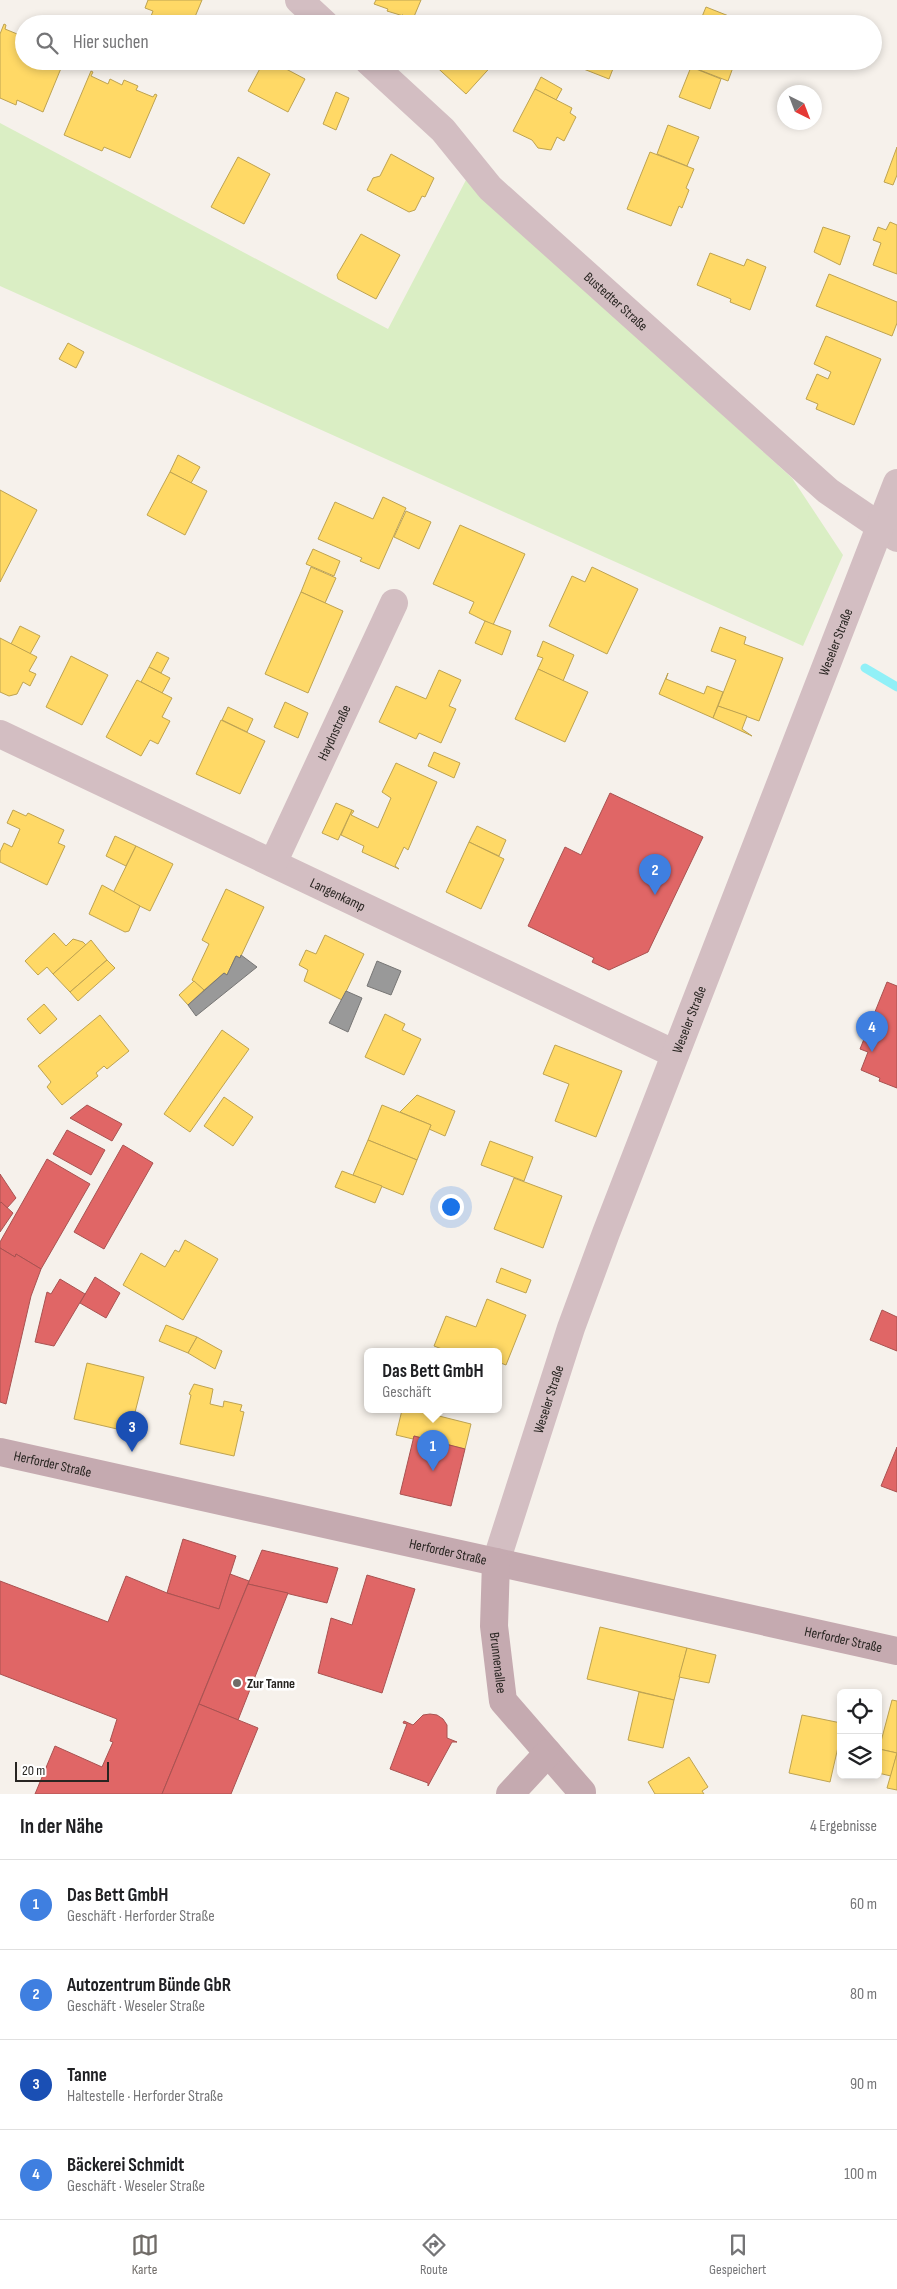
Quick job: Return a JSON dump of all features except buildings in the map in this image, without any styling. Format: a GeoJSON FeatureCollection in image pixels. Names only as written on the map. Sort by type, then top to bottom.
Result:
{"type":"FeatureCollection","features":[{"type":"Feature","properties":{"kind":"main road","name":"Herforder Straße"},"geometry":{"type":"LineString","coordinates":[[0,1452],[897,1651]]}},
{"type":"Feature","properties":{"kind":"main road","name":"Brunnenallee"},"geometry":{"type":"LineString","coordinates":[[496,1562],[494,1626],[503,1701],[581,1793]]}},
{"type":"Feature","properties":{"kind":"main road"},"geometry":{"type":"LineString","coordinates":[[510,1794],[548,1754]]}},
{"type":"Feature","properties":{"kind":"street"},"geometry":{"type":"LineString","coordinates":[[299,0],[315,15]]}},
{"type":"Feature","properties":{"kind":"street","name":"Bustedter Straße"},"geometry":{"type":"LineString","coordinates":[[378,70],[443,130],[490,188],[828,491],[888,532]]}},
{"type":"Feature","properties":{"kind":"street","name":"Weseler Straße"},"geometry":{"type":"LineString","coordinates":[[496,1562],[571,1328],[676,1054],[888,532],[897,483]]}},
{"type":"Feature","properties":{"kind":"street","name":"Haydnstraße"},"geometry":{"type":"LineString","coordinates":[[273,863],[394,603]]}},
{"type":"Feature","properties":{"kind":"street","name":"Langenkamp"},"geometry":{"type":"LineString","coordinates":[[0,734],[676,1054]]}},
{"type":"Feature","properties":{"kind":"green space"},"geometry":{"type":"Polygon","coordinates":[[[0,123],[388,329],[466,180],[792,478],[843,555],[803,646],[0,286],[0,123]]]}},
{"type":"Feature","properties":{"kind":"waterway"},"geometry":{"type":"LineString","coordinates":[[865,668],[897,687]]}},
{"type":"Feature","properties":{"kind":"place","name":"Autozentrum Bünde GbR"},"geometry":{"type":"Point","coordinates":[655,895]}},
{"type":"Feature","properties":{"kind":"place","name":"Bäckerei Schmidt"},"geometry":{"type":"Point","coordinates":[872,1052]}},
{"type":"Feature","properties":{"kind":"place","name":"Tanne"},"geometry":{"type":"Point","coordinates":[132,1452]}},
{"type":"Feature","properties":{"kind":"place","name":"Das Bett GmbH"},"geometry":{"type":"Point","coordinates":[433,1471]}},
{"type":"Feature","properties":{"kind":"place","name":"Zur Tanne"},"geometry":{"type":"Point","coordinates":[237,1683]}}]}
